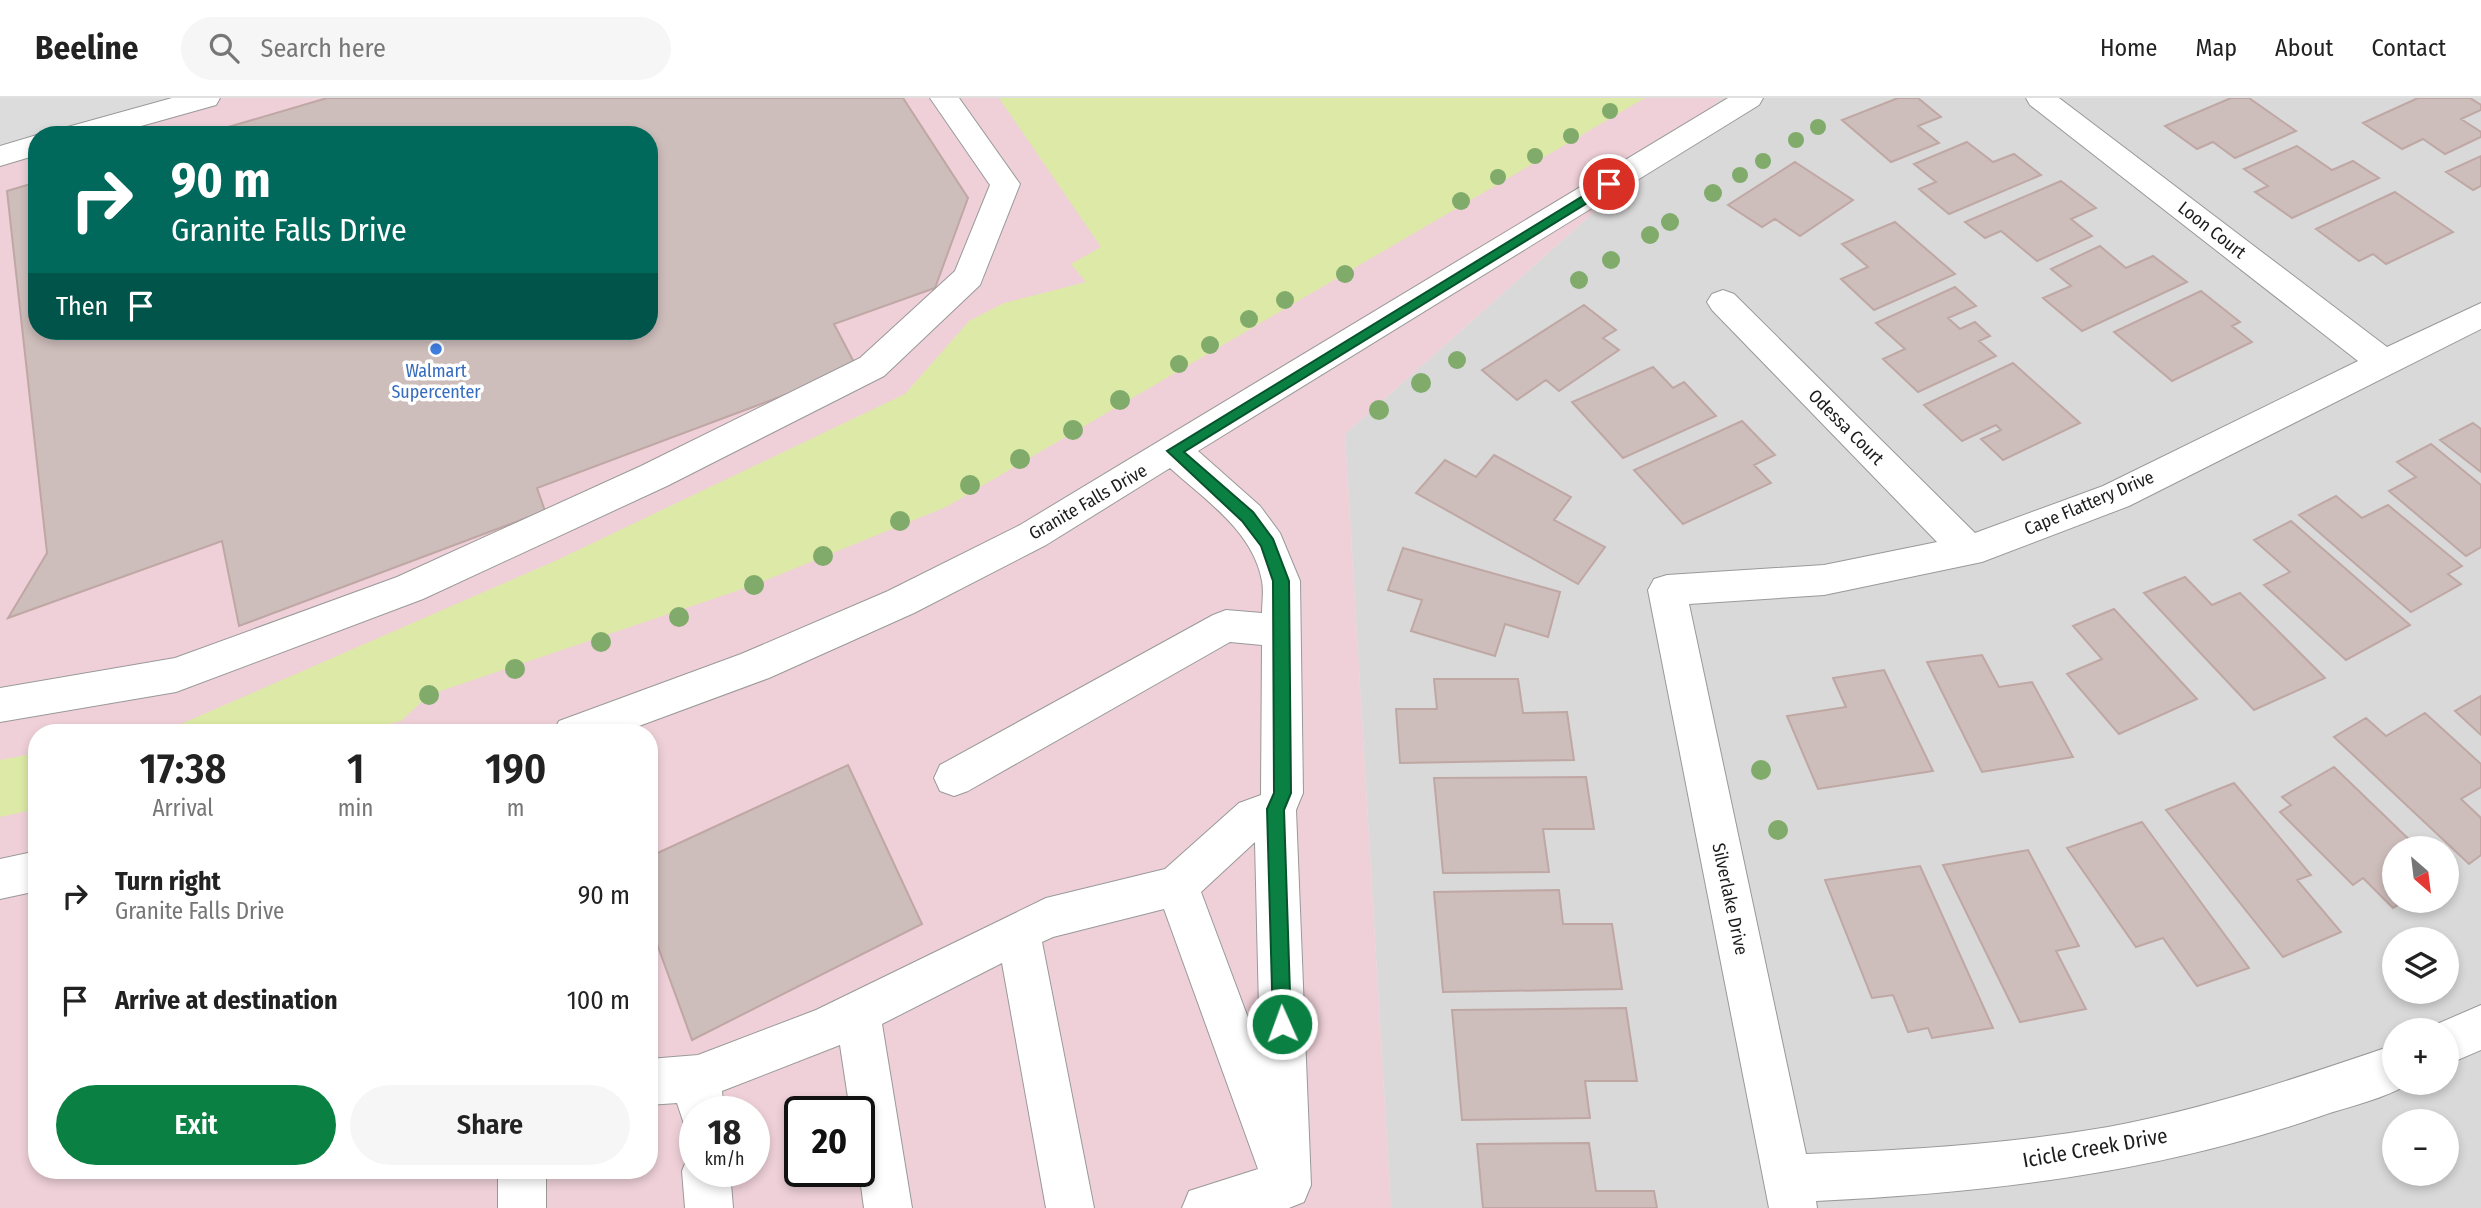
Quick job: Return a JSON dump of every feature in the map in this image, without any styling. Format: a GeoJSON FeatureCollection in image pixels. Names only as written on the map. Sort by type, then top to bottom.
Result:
{"type":"FeatureCollection","features":[{"type":"Feature","properties":{"kind":"street"},"geometry":{"type":"LineString","coordinates":[[106,126],[206,98]]}},
{"type":"Feature","properties":{"kind":"street"},"geometry":{"type":"LineString","coordinates":[[0,705],[176,675],[410,588],[654,476],[872,368],[969,277],[1005,184],[944,98]]}},
{"type":"Feature","properties":{"kind":"street","name":"Granite Falls Drive"},"geometry":{"type":"LineString","coordinates":[[597,724],[755,666],[901,602],[1033,534],[1174,451],[1749,98]]}},
{"type":"Feature","properties":{"kind":"street","name":"Loon Court"},"geometry":{"type":"LineString","coordinates":[[2040,98],[2384,363]]}},
{"type":"Feature","properties":{"kind":"street"},"geometry":{"type":"LineString","coordinates":[[0,156],[28,148]]}},
{"type":"Feature","properties":{"kind":"street","name":"Odessa Court"},"geometry":{"type":"LineString","coordinates":[[1723,302],[1969,551]]}},
{"type":"Feature","properties":{"kind":"street","name":"Cape Flattery Drive"},"geometry":{"type":"LineString","coordinates":[[1667,590],[1824,580],[1969,551],[2116,496],[2481,315]]}},
{"type":"Feature","properties":{"kind":"street"},"geometry":{"type":"LineString","coordinates":[[1174,451],[1247,516],[1267,543],[1281,581],[1283,793],[1275,809],[1287,1185]]}},
{"type":"Feature","properties":{"kind":"street","name":"Silverlake Drive"},"geometry":{"type":"LineString","coordinates":[[1667,590],[1791,1194]]}},
{"type":"Feature","properties":{"kind":"street"},"geometry":{"type":"LineString","coordinates":[[954,778],[1226,626],[1281,631]]}},
{"type":"Feature","properties":{"kind":"street"},"geometry":{"type":"LineString","coordinates":[[658,1084],[700,1094],[1046,918],[1177,886],[1254,816],[1275,809]]}},
{"type":"Feature","properties":{"kind":"street"},"geometry":{"type":"LineString","coordinates":[[0,879],[28,873]]}},
{"type":"Feature","properties":{"kind":"street"},"geometry":{"type":"LineString","coordinates":[[1177,886],[1287,1185]]}},
{"type":"Feature","properties":{"kind":"street"},"geometry":{"type":"LineString","coordinates":[[1018,932],[1070,1208]]}},
{"type":"Feature","properties":{"kind":"street"},"geometry":{"type":"LineString","coordinates":[[858,1012],[888,1208]]}},
{"type":"Feature","properties":{"kind":"street"},"geometry":{"type":"LineString","coordinates":[[2459,1037],[2481,1027]]}},
{"type":"Feature","properties":{"kind":"street","name":"Icicle Creek Drive"},"geometry":{"type":"LineString","coordinates":[[1791,1194],[2108,1150],[2267,1112],[2382,1072]]}},
{"type":"Feature","properties":{"kind":"street"},"geometry":{"type":"LineString","coordinates":[[522,1179],[522,1208]]}},
{"type":"Feature","properties":{"kind":"street"},"geometry":{"type":"LineString","coordinates":[[1206,1208],[1287,1185]]}},
{"type":"Feature","properties":{"kind":"street"},"geometry":{"type":"LineString","coordinates":[[707,1187],[709,1208]]}},
{"type":"Feature","properties":{"kind":"shaded area"},"geometry":{"type":"Polygon","coordinates":[[[0,98],[1722,98],[1345,434],[1391,1208],[0,1208],[0,98]]]}},
{"type":"Feature","properties":{"kind":"shaded area"},"geometry":{"type":"Polygon","coordinates":[[[0,98],[170,98],[75,126],[28,126],[28,140],[0,148],[0,98]]]}},
{"type":"Feature","properties":{"kind":"shaded area"},"geometry":{"type":"Polygon","coordinates":[[[1722,98],[2481,98],[2481,1208],[1391,1208],[1345,434],[1722,98]]]}},
{"type":"Feature","properties":{"kind":"green space"},"geometry":{"type":"Polygon","coordinates":[[[999,98],[1645,98],[946,507],[754,585],[429,695],[401,721],[389,724],[181,724],[555,561],[905,394],[969,321],[1004,303],[1086,282],[1071,264],[1101,247],[999,98]]]}},
{"type":"Feature","properties":{"kind":"green space"},"geometry":{"type":"Polygon","coordinates":[[[28,755],[28,811],[0,817],[0,760],[28,755]]]}},
{"type":"Feature","properties":{"kind":"building","name":"Walmart Supercenter"},"geometry":{"type":"Polygon","coordinates":[[[327,98],[903,98],[968,198],[935,288],[834,324],[857,368],[537,488],[545,511],[239,626],[222,541],[8,618],[47,553],[7,191],[28,185],[28,340],[658,340],[658,126],[232,126],[327,98]]]}},
{"type":"Feature","properties":{"kind":"building"},"geometry":{"type":"Polygon","coordinates":[[[1898,98],[1918,98],[1941,117],[1918,126],[1939,143],[1891,162],[1842,120],[1898,98]]]}},
{"type":"Feature","properties":{"kind":"building"},"geometry":{"type":"Polygon","coordinates":[[[2231,98],[2249,98],[2296,131],[2235,158],[2213,142],[2197,149],[2165,126],[2231,98]]]}},
{"type":"Feature","properties":{"kind":"building"},"geometry":{"type":"Polygon","coordinates":[[[2418,98],[2470,98],[2481,105],[2481,110],[2461,119],[2481,132],[2481,137],[2445,154],[2423,139],[2402,149],[2363,123],[2418,98]]]}},
{"type":"Feature","properties":{"kind":"building"},"geometry":{"type":"Polygon","coordinates":[[[1967,142],[1993,162],[2014,154],[2041,175],[1949,214],[1919,189],[1936,182],[1914,164],[1967,142]]]}},
{"type":"Feature","properties":{"kind":"building"},"geometry":{"type":"Polygon","coordinates":[[[2297,146],[2332,170],[2353,161],[2379,178],[2292,218],[2255,192],[2268,186],[2244,169],[2297,146]]]}},
{"type":"Feature","properties":{"kind":"building"},"geometry":{"type":"Polygon","coordinates":[[[2481,156],[2481,186],[2473,190],[2446,172],[2481,156]]]}},
{"type":"Feature","properties":{"kind":"building"},"geometry":{"type":"Polygon","coordinates":[[[1795,162],[1853,200],[1800,236],[1775,219],[1762,227],[1728,205],[1795,162]]]}},
{"type":"Feature","properties":{"kind":"building"},"geometry":{"type":"Polygon","coordinates":[[[2061,181],[2096,208],[2071,219],[2092,236],[2037,261],[2001,231],[1985,238],[1965,222],[2061,181]]]}},
{"type":"Feature","properties":{"kind":"building"},"geometry":{"type":"Polygon","coordinates":[[[2395,192],[2453,232],[2386,264],[2373,254],[2359,261],[2316,229],[2395,192]]]}},
{"type":"Feature","properties":{"kind":"building"},"geometry":{"type":"Polygon","coordinates":[[[1895,222],[1955,274],[1874,310],[1841,279],[1868,267],[1842,244],[1895,222]]]}},
{"type":"Feature","properties":{"kind":"building"},"geometry":{"type":"Polygon","coordinates":[[[2100,246],[2126,268],[2153,256],[2187,282],[2082,331],[2043,298],[2071,286],[2051,269],[2100,246]]]}},
{"type":"Feature","properties":{"kind":"building"},"geometry":{"type":"Polygon","coordinates":[[[1955,287],[1976,306],[1948,318],[1960,329],[1975,322],[1990,336],[1979,341],[1996,356],[1918,392],[1883,359],[1905,349],[1876,323],[1955,287]]]}},
{"type":"Feature","properties":{"kind":"building"},"geometry":{"type":"Polygon","coordinates":[[[2201,291],[2240,322],[2232,326],[2252,342],[2172,381],[2114,332],[2201,291]]]}},
{"type":"Feature","properties":{"kind":"building"},"geometry":{"type":"Polygon","coordinates":[[[1584,305],[1616,330],[1603,338],[1619,350],[1559,391],[1546,380],[1517,400],[1482,370],[1584,305]]]}},
{"type":"Feature","properties":{"kind":"building"},"geometry":{"type":"Polygon","coordinates":[[[2013,363],[2080,423],[2003,460],[1981,439],[2001,430],[1996,425],[1962,441],[1924,405],[2013,363]]]}},
{"type":"Feature","properties":{"kind":"building"},"geometry":{"type":"Polygon","coordinates":[[[1653,367],[1673,388],[1684,382],[1716,416],[1623,458],[1572,402],[1653,367]]]}},
{"type":"Feature","properties":{"kind":"building"},"geometry":{"type":"Polygon","coordinates":[[[1742,421],[1775,455],[1754,465],[1771,483],[1683,524],[1634,470],[1742,421]]]}},
{"type":"Feature","properties":{"kind":"building"},"geometry":{"type":"Polygon","coordinates":[[[2473,423],[2481,429],[2481,472],[2440,440],[2473,423]]]}},
{"type":"Feature","properties":{"kind":"building"},"geometry":{"type":"Polygon","coordinates":[[[2431,444],[2481,485],[2481,547],[2466,556],[2389,491],[2416,477],[2397,462],[2431,444]]]}},
{"type":"Feature","properties":{"kind":"building"},"geometry":{"type":"Polygon","coordinates":[[[1494,455],[1571,497],[1554,520],[1605,547],[1578,584],[1416,493],[1445,460],[1476,477],[1494,455]]]}},
{"type":"Feature","properties":{"kind":"building"},"geometry":{"type":"Polygon","coordinates":[[[2336,496],[2362,518],[2388,505],[2462,566],[2448,574],[2461,584],[2411,612],[2299,515],[2336,496]]]}},
{"type":"Feature","properties":{"kind":"building"},"geometry":{"type":"Polygon","coordinates":[[[2291,521],[2410,625],[2346,660],[2264,585],[2290,572],[2254,540],[2291,521]]]}},
{"type":"Feature","properties":{"kind":"building"},"geometry":{"type":"Polygon","coordinates":[[[1403,548],[1560,592],[1548,637],[1505,624],[1495,656],[1411,631],[1422,600],[1388,590],[1403,548]]]}},
{"type":"Feature","properties":{"kind":"building"},"geometry":{"type":"Polygon","coordinates":[[[2185,577],[2212,605],[2240,593],[2325,678],[2254,710],[2144,593],[2185,577]]]}},
{"type":"Feature","properties":{"kind":"building"},"geometry":{"type":"Polygon","coordinates":[[[2114,609],[2197,699],[2119,734],[2067,674],[2102,659],[2073,626],[2114,609]]]}},
{"type":"Feature","properties":{"kind":"building"},"geometry":{"type":"Polygon","coordinates":[[[1982,655],[1999,687],[2032,682],[2073,757],[1982,772],[1927,662],[1982,655]]]}},
{"type":"Feature","properties":{"kind":"building"},"geometry":{"type":"Polygon","coordinates":[[[1884,670],[1933,771],[1818,789],[1787,716],[1846,707],[1833,678],[1884,670]]]}},
{"type":"Feature","properties":{"kind":"building"},"geometry":{"type":"Polygon","coordinates":[[[1434,679],[1518,679],[1523,713],[1567,712],[1574,760],[1400,763],[1396,709],[1437,709],[1434,679]]]}},
{"type":"Feature","properties":{"kind":"building"},"geometry":{"type":"Polygon","coordinates":[[[2481,696],[2481,735],[2455,711],[2481,696]]]}},
{"type":"Feature","properties":{"kind":"building"},"geometry":{"type":"Polygon","coordinates":[[[2425,713],[2481,764],[2481,787],[2461,799],[2481,818],[2481,855],[2469,864],[2459,855],[2459,836],[2439,836],[2334,737],[2366,718],[2386,736],[2425,713]]]}},
{"type":"Feature","properties":{"kind":"building"},"geometry":{"type":"Polygon","coordinates":[[[848,765],[922,924],[692,1040],[658,947],[658,853],[848,765]]]}},
{"type":"Feature","properties":{"kind":"building"},"geometry":{"type":"Polygon","coordinates":[[[2334,767],[2406,836],[2382,836],[2382,897],[2363,878],[2353,885],[2280,812],[2291,805],[2282,797],[2334,767]]]}},
{"type":"Feature","properties":{"kind":"building"},"geometry":{"type":"Polygon","coordinates":[[[1586,777],[1594,829],[1543,829],[1549,872],[1443,873],[1434,778],[1586,777]]]}},
{"type":"Feature","properties":{"kind":"building"},"geometry":{"type":"Polygon","coordinates":[[[2234,783],[2311,875],[2297,880],[2341,932],[2283,957],[2166,810],[2234,783]]]}},
{"type":"Feature","properties":{"kind":"building"},"geometry":{"type":"Polygon","coordinates":[[[2142,822],[2249,968],[2197,986],[2163,938],[2136,947],[2067,848],[2142,822]]]}},
{"type":"Feature","properties":{"kind":"building"},"geometry":{"type":"Polygon","coordinates":[[[2028,850],[2079,946],[2056,951],[2086,1009],[2020,1022],[1943,865],[2028,850]]]}},
{"type":"Feature","properties":{"kind":"building"},"geometry":{"type":"Polygon","coordinates":[[[1920,866],[1993,1028],[1932,1038],[1928,1028],[1908,1032],[1893,995],[1872,998],[1825,880],[1920,866]]]}},
{"type":"Feature","properties":{"kind":"building"},"geometry":{"type":"Polygon","coordinates":[[[1559,890],[1563,924],[1612,924],[1622,989],[1443,992],[1434,892],[1559,890]]]}},
{"type":"Feature","properties":{"kind":"building"},"geometry":{"type":"Polygon","coordinates":[[[1626,1008],[1637,1081],[1585,1081],[1590,1118],[1462,1120],[1452,1010],[1626,1008]]]}},
{"type":"Feature","properties":{"kind":"building"},"geometry":{"type":"Polygon","coordinates":[[[1589,1143],[1596,1191],[1654,1191],[1657,1208],[1483,1208],[1477,1144],[1589,1143]]]}},
{"type":"Feature","properties":{"kind":"place","name":"Walmart Supercenter"},"geometry":{"type":"Point","coordinates":[436,349]}},
{"type":"Feature","properties":{"kind":"route"},"geometry":{"type":"LineString","coordinates":[[1282,1024],[1275,809],[1283,793],[1281,581],[1267,543],[1247,516],[1174,451],[1609,184]]}}]}
